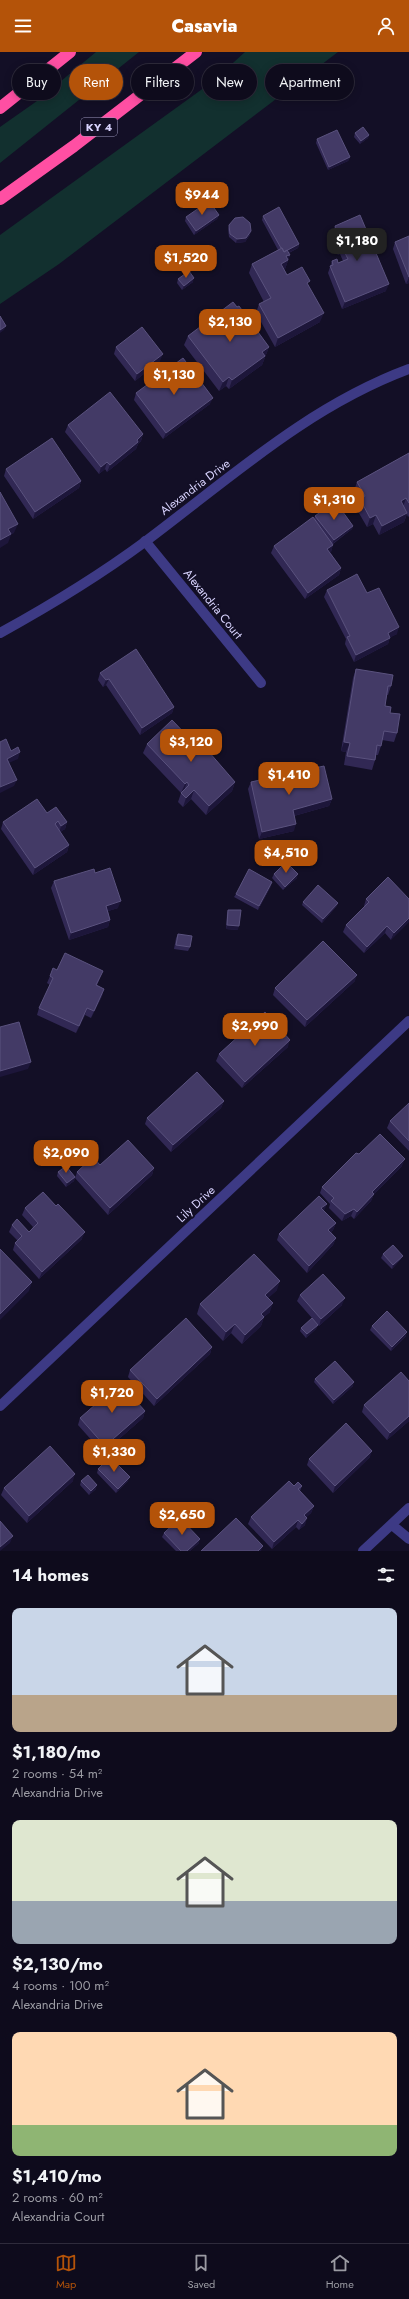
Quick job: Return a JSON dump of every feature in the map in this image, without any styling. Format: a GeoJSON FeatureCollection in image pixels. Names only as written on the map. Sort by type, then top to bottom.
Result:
{"type":"FeatureCollection","features":[{"type":"Feature","properties":{"kind":"highway"},"geometry":{"type":"LineString","coordinates":[[0,108],[70,52]]}},
{"type":"Feature","properties":{"kind":"highway","name":"KY 4"},"geometry":{"type":"LineString","coordinates":[[0,199],[81,141],[196,52]]}},
{"type":"Feature","properties":{"kind":"street","name":"Alexandria Drive"},"geometry":{"type":"LineString","coordinates":[[0,633],[89,581],[145,541],[273,444],[328,406],[385,378],[409,369]]}},
{"type":"Feature","properties":{"kind":"street","name":"Alexandria Court"},"geometry":{"type":"LineString","coordinates":[[145,541],[261,683]]}},
{"type":"Feature","properties":{"kind":"street","name":"Lily Drive"},"geometry":{"type":"LineString","coordinates":[[0,1406],[409,1021]]}},
{"type":"Feature","properties":{"kind":"street"},"geometry":{"type":"LineString","coordinates":[[363,1551],[409,1508]]}},
{"type":"Feature","properties":{"kind":"street"},"geometry":{"type":"LineString","coordinates":[[392,1525],[409,1539]]}},
{"type":"Feature","properties":{"kind":"green space"},"geometry":{"type":"Polygon","coordinates":[[[96,52],[139,52],[123,65],[82,64],[96,52]]]}},
{"type":"Feature","properties":{"kind":"green space"},"geometry":{"type":"Polygon","coordinates":[[[245,52],[338,52],[322,64],[265,64],[265,100],[275,100],[59,264],[0,304],[0,235],[187,100],[194,100],[194,95],[202,89],[202,100],[257,100],[257,64],[232,64],[245,52]]]}},
{"type":"Feature","properties":{"kind":"green space"},"geometry":{"type":"Polygon","coordinates":[[[69,74],[69,100],[79,100],[0,163],[0,127],[38,100],[61,100],[61,81],[69,74]]]}},
{"type":"Feature","properties":{"kind":"building"},"geometry":{"type":"Polygon","coordinates":[[[363,127],[369,135],[361,141],[355,133],[363,127]]]}},
{"type":"Feature","properties":{"kind":"building"},"geometry":{"type":"Polygon","coordinates":[[[337,130],[350,157],[329,167],[317,139],[337,130]]]}},
{"type":"Feature","properties":{"kind":"building"},"geometry":{"type":"Polygon","coordinates":[[[209,201],[219,215],[196,231],[186,217],[209,201]]]}},
{"type":"Feature","properties":{"kind":"building"},"geometry":{"type":"Polygon","coordinates":[[[279,207],[299,244],[284,252],[263,216],[279,207]]]}},
{"type":"Feature","properties":{"kind":"building"},"geometry":{"type":"Polygon","coordinates":[[[360,215],[389,284],[345,302],[330,266],[333,265],[332,261],[337,259],[338,263],[348,259],[342,247],[340,248],[338,243],[341,241],[335,226],[360,215]]]}},
{"type":"Feature","properties":{"kind":"building"},"geometry":{"type":"Polygon","coordinates":[[[243,217],[250,223],[251,231],[246,238],[237,239],[230,234],[229,225],[235,218],[243,217]]]}},
{"type":"Feature","properties":{"kind":"building"},"geometry":{"type":"Polygon","coordinates":[[[409,236],[409,277],[395,242],[409,236]]]}},
{"type":"Feature","properties":{"kind":"building"},"geometry":{"type":"Polygon","coordinates":[[[282,248],[284,252],[287,250],[290,255],[286,256],[288,260],[281,264],[287,275],[302,267],[310,281],[307,283],[324,313],[278,338],[259,304],[271,298],[252,264],[282,248]]]}},
{"type":"Feature","properties":{"kind":"building"},"geometry":{"type":"Polygon","coordinates":[[[189,271],[194,278],[184,286],[178,279],[189,271]]]}},
{"type":"Feature","properties":{"kind":"building"},"geometry":{"type":"Polygon","coordinates":[[[233,302],[237,307],[239,306],[269,347],[262,352],[265,356],[232,380],[229,377],[223,382],[188,336],[233,302]]]}},
{"type":"Feature","properties":{"kind":"building"},"geometry":{"type":"Polygon","coordinates":[[[0,316],[6,326],[0,330],[0,316]]]}},
{"type":"Feature","properties":{"kind":"building"},"geometry":{"type":"Polygon","coordinates":[[[142,327],[163,354],[137,374],[116,347],[142,327]]]}},
{"type":"Feature","properties":{"kind":"building"},"geometry":{"type":"Polygon","coordinates":[[[183,358],[213,398],[166,433],[136,393],[183,358]]]}},
{"type":"Feature","properties":{"kind":"building"},"geometry":{"type":"Polygon","coordinates":[[[110,392],[143,434],[137,440],[138,442],[110,465],[107,462],[101,467],[68,425],[110,392]]]}},
{"type":"Feature","properties":{"kind":"building"},"geometry":{"type":"Polygon","coordinates":[[[52,438],[81,481],[35,512],[6,469],[52,438]]]}},
{"type":"Feature","properties":{"kind":"building"},"geometry":{"type":"Polygon","coordinates":[[[409,453],[409,503],[406,498],[401,501],[407,513],[382,526],[376,515],[370,518],[360,499],[365,496],[357,482],[409,453]]]}},
{"type":"Feature","properties":{"kind":"building"},"geometry":{"type":"Polygon","coordinates":[[[0,492],[18,524],[8,529],[11,534],[0,540],[0,492]]]}},
{"type":"Feature","properties":{"kind":"building"},"geometry":{"type":"Polygon","coordinates":[[[335,501],[353,526],[334,540],[315,516],[335,501]]]}},
{"type":"Feature","properties":{"kind":"building"},"geometry":{"type":"Polygon","coordinates":[[[313,517],[333,545],[327,549],[341,568],[308,593],[274,546],[313,517]]]}},
{"type":"Feature","properties":{"kind":"building"},"geometry":{"type":"Polygon","coordinates":[[[357,574],[367,593],[379,588],[399,627],[388,633],[390,638],[356,655],[347,637],[350,636],[327,590],[357,574]]]}},
{"type":"Feature","properties":{"kind":"building"},"geometry":{"type":"Polygon","coordinates":[[[136,649],[174,707],[142,728],[109,679],[106,680],[100,673],[136,649]]]}},
{"type":"Feature","properties":{"kind":"building"},"geometry":{"type":"Polygon","coordinates":[[[356,669],[393,675],[391,686],[388,686],[385,706],[391,707],[390,713],[400,714],[397,733],[384,731],[381,746],[377,745],[375,760],[347,756],[350,743],[344,742],[356,669]]]}},
{"type":"Feature","properties":{"kind":"building"},"geometry":{"type":"Polygon","coordinates":[[[172,720],[192,741],[196,737],[235,782],[209,806],[194,790],[186,798],[181,793],[189,785],[187,782],[185,784],[147,744],[172,720]]]}},
{"type":"Feature","properties":{"kind":"building"},"geometry":{"type":"Polygon","coordinates":[[[6,739],[11,751],[18,747],[20,752],[7,759],[17,780],[0,787],[0,742],[6,739]]]}},
{"type":"Feature","properties":{"kind":"building"},"geometry":{"type":"Polygon","coordinates":[[[324,766],[332,799],[293,810],[296,824],[262,832],[251,782],[324,766]]]}},
{"type":"Feature","properties":{"kind":"building"},"geometry":{"type":"Polygon","coordinates":[[[37,799],[47,813],[56,807],[67,822],[61,826],[58,821],[55,824],[69,845],[35,868],[3,822],[37,799]]]}},
{"type":"Feature","properties":{"kind":"building"},"geometry":{"type":"Polygon","coordinates":[[[286,862],[298,874],[285,887],[274,874],[286,862]]]}},
{"type":"Feature","properties":{"kind":"building"},"geometry":{"type":"Polygon","coordinates":[[[110,868],[121,901],[106,906],[110,920],[71,933],[54,881],[94,869],[95,873],[110,868]]]}},
{"type":"Feature","properties":{"kind":"building"},"geometry":{"type":"Polygon","coordinates":[[[249,869],[272,882],[259,906],[236,894],[249,869]]]}},
{"type":"Feature","properties":{"kind":"building"},"geometry":{"type":"Polygon","coordinates":[[[388,877],[409,899],[409,918],[394,933],[387,926],[367,947],[346,925],[369,902],[366,899],[388,877]]]}},
{"type":"Feature","properties":{"kind":"building"},"geometry":{"type":"Polygon","coordinates":[[[318,885],[338,903],[323,919],[303,902],[318,885]]]}},
{"type":"Feature","properties":{"kind":"building"},"geometry":{"type":"Polygon","coordinates":[[[228,910],[241,910],[239,926],[227,925],[228,910]]]}},
{"type":"Feature","properties":{"kind":"building"},"geometry":{"type":"Polygon","coordinates":[[[178,934],[192,936],[190,947],[176,945],[178,934]]]}},
{"type":"Feature","properties":{"kind":"building"},"geometry":{"type":"Polygon","coordinates":[[[323,941],[357,975],[307,1020],[275,988],[323,941]]]}},
{"type":"Feature","properties":{"kind":"building"},"geometry":{"type":"Polygon","coordinates":[[[65,953],[103,971],[96,985],[104,989],[94,1011],[87,1008],[79,1026],[39,1008],[53,978],[50,976],[53,968],[57,970],[65,953]]]}},
{"type":"Feature","properties":{"kind":"building"},"geometry":{"type":"Polygon","coordinates":[[[265,1012],[290,1040],[245,1082],[219,1054],[265,1012]]]}},
{"type":"Feature","properties":{"kind":"building"},"geometry":{"type":"Polygon","coordinates":[[[19,1022],[31,1062],[0,1071],[0,1027],[19,1022]]]}},
{"type":"Feature","properties":{"kind":"building"},"geometry":{"type":"Polygon","coordinates":[[[197,1072],[224,1101],[173,1145],[147,1118],[197,1072]]]}},
{"type":"Feature","properties":{"kind":"building"},"geometry":{"type":"Polygon","coordinates":[[[409,1103],[409,1141],[390,1121],[409,1103]]]}},
{"type":"Feature","properties":{"kind":"building"},"geometry":{"type":"Polygon","coordinates":[[[380,1134],[405,1159],[372,1192],[374,1194],[357,1212],[354,1209],[345,1214],[331,1201],[334,1198],[322,1187],[356,1153],[359,1154],[380,1134]]]}},
{"type":"Feature","properties":{"kind":"building"},"geometry":{"type":"Polygon","coordinates":[[[128,1140],[154,1168],[110,1208],[77,1172],[93,1157],[100,1165],[128,1140]]]}},
{"type":"Feature","properties":{"kind":"building"},"geometry":{"type":"Polygon","coordinates":[[[66,1166],[75,1177],[67,1183],[58,1172],[66,1166]]]}},
{"type":"Feature","properties":{"kind":"building"},"geometry":{"type":"Polygon","coordinates":[[[43,1192],[56,1206],[58,1204],[85,1232],[42,1272],[15,1243],[22,1236],[12,1225],[17,1219],[29,1232],[38,1223],[25,1208],[43,1192]]]}},
{"type":"Feature","properties":{"kind":"building"},"geometry":{"type":"Polygon","coordinates":[[[319,1196],[327,1204],[321,1208],[336,1223],[328,1230],[336,1238],[309,1266],[279,1234],[319,1196]]]}},
{"type":"Feature","properties":{"kind":"building"},"geometry":{"type":"Polygon","coordinates":[[[393,1245],[403,1256],[393,1265],[383,1254],[393,1245]]]}},
{"type":"Feature","properties":{"kind":"building"},"geometry":{"type":"Polygon","coordinates":[[[0,1249],[32,1282],[0,1314],[0,1249]]]}},
{"type":"Feature","properties":{"kind":"building"},"geometry":{"type":"Polygon","coordinates":[[[254,1254],[280,1281],[265,1295],[273,1303],[261,1314],[264,1317],[245,1335],[235,1324],[226,1332],[200,1304],[254,1254]]]}},
{"type":"Feature","properties":{"kind":"building"},"geometry":{"type":"Polygon","coordinates":[[[323,1274],[345,1298],[321,1319],[300,1295],[323,1274]]]}},
{"type":"Feature","properties":{"kind":"building"},"geometry":{"type":"Polygon","coordinates":[[[387,1311],[407,1332],[392,1347],[372,1326],[387,1311]]]}},
{"type":"Feature","properties":{"kind":"building"},"geometry":{"type":"Polygon","coordinates":[[[186,1318],[212,1347],[157,1399],[130,1370],[186,1318]]]}},
{"type":"Feature","properties":{"kind":"building"},"geometry":{"type":"Polygon","coordinates":[[[312,1318],[318,1325],[307,1334],[301,1328],[312,1318]]]}},
{"type":"Feature","properties":{"kind":"building"},"geometry":{"type":"Polygon","coordinates":[[[335,1361],[354,1382],[334,1400],[315,1379],[335,1361]]]}},
{"type":"Feature","properties":{"kind":"building"},"geometry":{"type":"Polygon","coordinates":[[[401,1372],[409,1381],[409,1416],[390,1433],[364,1405],[401,1372]]]}},
{"type":"Feature","properties":{"kind":"building"},"geometry":{"type":"Polygon","coordinates":[[[120,1383],[145,1411],[105,1446],[80,1418],[120,1383]]]}},
{"type":"Feature","properties":{"kind":"building"},"geometry":{"type":"Polygon","coordinates":[[[346,1423],[372,1451],[335,1486],[309,1459],[346,1423]]]}},
{"type":"Feature","properties":{"kind":"building"},"geometry":{"type":"Polygon","coordinates":[[[50,1446],[75,1474],[29,1516],[4,1488],[50,1446]]]}},
{"type":"Feature","properties":{"kind":"building"},"geometry":{"type":"Polygon","coordinates":[[[110,1457],[130,1477],[118,1489],[98,1469],[110,1457]]]}},
{"type":"Feature","properties":{"kind":"building"},"geometry":{"type":"Polygon","coordinates":[[[88,1475],[97,1485],[91,1491],[81,1481],[88,1475]]]}},
{"type":"Feature","properties":{"kind":"building"},"geometry":{"type":"Polygon","coordinates":[[[289,1481],[294,1486],[298,1482],[302,1486],[298,1489],[314,1506],[304,1515],[307,1518],[302,1524],[298,1520],[274,1542],[251,1517],[289,1481]]]}},
{"type":"Feature","properties":{"kind":"building"},"geometry":{"type":"Polygon","coordinates":[[[180,1518],[200,1539],[187,1551],[181,1551],[164,1533],[180,1518]]]}},
{"type":"Feature","properties":{"kind":"building"},"geometry":{"type":"Polygon","coordinates":[[[236,1518],[263,1546],[258,1551],[201,1551],[236,1518]]]}},
{"type":"Feature","properties":{"kind":"building"},"geometry":{"type":"Polygon","coordinates":[[[0,1521],[13,1536],[0,1547],[0,1521]]]}}]}
